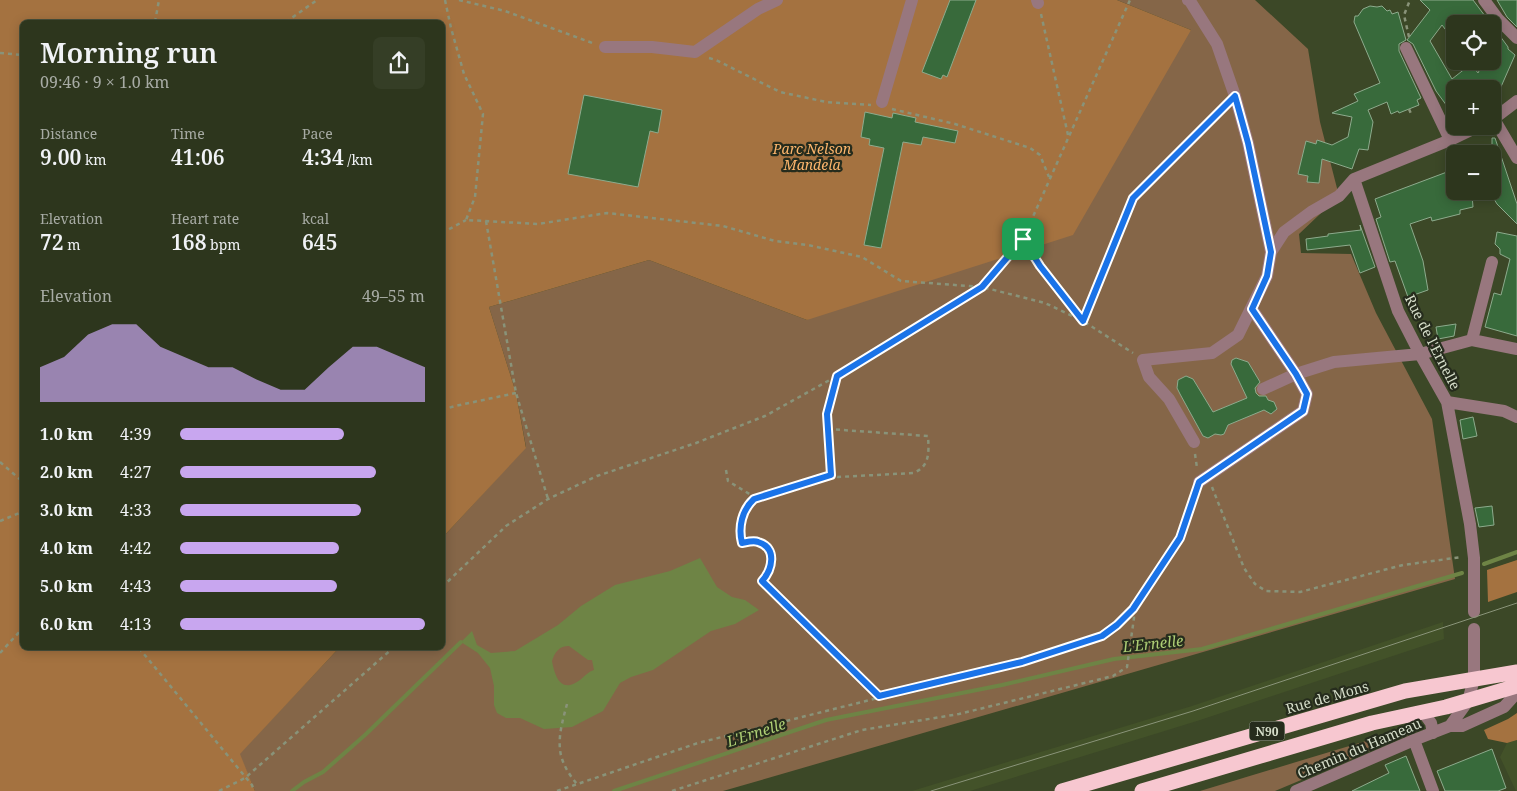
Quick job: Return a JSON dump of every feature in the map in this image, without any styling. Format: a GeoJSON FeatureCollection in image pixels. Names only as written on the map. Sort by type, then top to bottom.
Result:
{"type":"FeatureCollection","features":[{"type":"Feature","properties":{"kind":"highway","name":"Rue de Mons"},"geometry":{"type":"LineString","coordinates":[[1062,791],[1396,694],[1474,680],[1516,681]]}},
{"type":"Feature","properties":{"kind":"highway","name":"N90"},"geometry":{"type":"LineString","coordinates":[[1142,791],[1372,723],[1468,701],[1516,681]]}},
{"type":"Feature","properties":{"kind":"street"},"geometry":{"type":"LineString","coordinates":[[604,47],[652,47],[695,52],[758,10],[777,0]]}},
{"type":"Feature","properties":{"kind":"street"},"geometry":{"type":"LineString","coordinates":[[883,106],[912,0]]}},
{"type":"Feature","properties":{"kind":"street"},"geometry":{"type":"LineString","coordinates":[[1188,0],[1217,44],[1235,96],[1248,143],[1271,252],[1267,276],[1238,335],[1212,353],[1143,360],[1149,377],[1169,399],[1194,442]]}},
{"type":"Feature","properties":{"kind":"street"},"geometry":{"type":"LineString","coordinates":[[1484,0],[1498,19],[1517,38]]}},
{"type":"Feature","properties":{"kind":"street"},"geometry":{"type":"LineString","coordinates":[[1406,48],[1450,140]]}},
{"type":"Feature","properties":{"kind":"street"},"geometry":{"type":"LineString","coordinates":[[1501,114],[1517,101]]}},
{"type":"Feature","properties":{"kind":"street"},"geometry":{"type":"LineString","coordinates":[[1501,133],[1517,158]]}},
{"type":"Feature","properties":{"kind":"street"},"geometry":{"type":"LineString","coordinates":[[1271,252],[1284,232],[1311,212],[1339,196],[1354,180],[1460,135]]}},
{"type":"Feature","properties":{"kind":"street","name":"Rue de l'Ernelle"},"geometry":{"type":"LineString","coordinates":[[1354,180],[1398,311],[1447,402],[1470,524],[1474,558],[1474,612]]}},
{"type":"Feature","properties":{"kind":"street"},"geometry":{"type":"LineString","coordinates":[[1472,340],[1492,262]]}},
{"type":"Feature","properties":{"kind":"street"},"geometry":{"type":"LineString","coordinates":[[1203,479],[1303,411],[1307,394],[1296,374],[1252,309]]}},
{"type":"Feature","properties":{"kind":"street"},"geometry":{"type":"LineString","coordinates":[[1263,389],[1296,374],[1334,362],[1420,354],[1472,340],[1517,350]]}},
{"type":"Feature","properties":{"kind":"street"},"geometry":{"type":"LineString","coordinates":[[1447,402],[1504,411],[1517,417]]}},
{"type":"Feature","properties":{"kind":"street"},"geometry":{"type":"LineString","coordinates":[[1450,726],[1468,701],[1474,680],[1474,629]]}},
{"type":"Feature","properties":{"kind":"street","name":"Chemin du Hameau"},"geometry":{"type":"LineString","coordinates":[[1296,791],[1414,740],[1450,726],[1462,726],[1504,707],[1513,696],[1516,681]]}},
{"type":"Feature","properties":{"kind":"street","name":"Chemin du Hameau"},"geometry":{"type":"LineString","coordinates":[[1423,712],[1431,723],[1433,733]]}},
{"type":"Feature","properties":{"kind":"street"},"geometry":{"type":"LineString","coordinates":[[1414,740],[1433,791]]}},
{"type":"Feature","properties":{"kind":"path"},"geometry":{"type":"LineString","coordinates":[[155,20],[159,0]]}},
{"type":"Feature","properties":{"kind":"path"},"geometry":{"type":"LineString","coordinates":[[289,20],[317,0]]}},
{"type":"Feature","properties":{"kind":"path"},"geometry":{"type":"LineString","coordinates":[[445,0],[464,74],[483,114],[475,197],[466,220]]}},
{"type":"Feature","properties":{"kind":"path"},"geometry":{"type":"LineString","coordinates":[[459,0],[505,11],[604,47]]}},
{"type":"Feature","properties":{"kind":"path"},"geometry":{"type":"LineString","coordinates":[[445,584],[506,526],[548,500],[597,476],[680,449],[765,416],[837,376],[982,287],[1023,239],[1130,0]]}},
{"type":"Feature","properties":{"kind":"path"},"geometry":{"type":"LineString","coordinates":[[1406,48],[1409,36],[1404,15],[1410,0]]}},
{"type":"Feature","properties":{"kind":"path"},"geometry":{"type":"LineString","coordinates":[[1038,1],[1068,136]]}},
{"type":"Feature","properties":{"kind":"path"},"geometry":{"type":"LineString","coordinates":[[0,53],[20,55]]}},
{"type":"Feature","properties":{"kind":"path"},"geometry":{"type":"LineString","coordinates":[[707,58],[716,60],[780,92],[826,102],[883,106],[956,124],[1030,148],[1040,155],[1049,178]]}},
{"type":"Feature","properties":{"kind":"path"},"geometry":{"type":"LineString","coordinates":[[1083,321],[1133,198],[1235,96]]}},
{"type":"Feature","properties":{"kind":"path"},"geometry":{"type":"LineString","coordinates":[[1409,109],[1412,116]]}},
{"type":"Feature","properties":{"kind":"path"},"geometry":{"type":"LineString","coordinates":[[445,231],[466,220],[538,224],[607,213],[723,226],[775,241],[808,245],[862,257],[901,281],[982,287],[1045,303],[1083,321],[1143,360]]}},
{"type":"Feature","properties":{"kind":"path"},"geometry":{"type":"LineString","coordinates":[[486,221],[516,393],[548,500]]}},
{"type":"Feature","properties":{"kind":"path"},"geometry":{"type":"LineString","coordinates":[[1023,239],[1040,266],[1083,321]]}},
{"type":"Feature","properties":{"kind":"path"},"geometry":{"type":"LineString","coordinates":[[831,475],[827,414],[837,376]]}},
{"type":"Feature","properties":{"kind":"path"},"geometry":{"type":"LineString","coordinates":[[445,409],[516,393]]}},
{"type":"Feature","properties":{"kind":"path"},"geometry":{"type":"LineString","coordinates":[[828,429],[928,436],[928,461],[924,468],[913,473],[831,475],[757,498],[748,504],[743,514],[742,543],[758,541],[768,548],[772,561],[769,573],[762,581],[879,696]]}},
{"type":"Feature","properties":{"kind":"path"},"geometry":{"type":"LineString","coordinates":[[1194,442],[1203,479],[1244,568],[1255,584],[1266,591],[1300,592],[1403,565],[1464,557],[1474,558]]}},
{"type":"Feature","properties":{"kind":"path"},"geometry":{"type":"LineString","coordinates":[[0,462],[20,480]]}},
{"type":"Feature","properties":{"kind":"path"},"geometry":{"type":"LineString","coordinates":[[726,470],[728,480],[757,498]]}},
{"type":"Feature","properties":{"kind":"path"},"geometry":{"type":"LineString","coordinates":[[557,791],[698,743],[879,696],[1022,662],[1102,636],[1117,625],[1133,609],[1180,538],[1203,479]]}},
{"type":"Feature","properties":{"kind":"path"},"geometry":{"type":"LineString","coordinates":[[0,521],[20,513]]}},
{"type":"Feature","properties":{"kind":"path"},"geometry":{"type":"LineString","coordinates":[[672,791],[862,730],[959,714],[1113,676],[1127,667],[1134,618],[1133,609]]}},
{"type":"Feature","properties":{"kind":"path"},"geometry":{"type":"LineString","coordinates":[[0,653],[20,631]]}},
{"type":"Feature","properties":{"kind":"path"},"geometry":{"type":"LineString","coordinates":[[141,650],[252,785],[254,791]]}},
{"type":"Feature","properties":{"kind":"path"},"geometry":{"type":"LineString","coordinates":[[219,791],[245,778],[390,651]]}},
{"type":"Feature","properties":{"kind":"path"},"geometry":{"type":"LineString","coordinates":[[567,704],[561,727],[560,746],[563,763],[577,784]]}},
{"type":"Feature","properties":{"kind":"shaded area"},"geometry":{"type":"Polygon","coordinates":[[[1117,0],[1255,0],[1308,49],[1320,122],[1339,196],[1299,234],[1301,253],[1351,254],[1376,313],[1432,419],[1455,579],[723,791],[255,791],[239,754],[337,650],[445,650],[445,535],[526,447],[516,393],[489,307],[649,260],[807,320],[1191,30],[1117,0]]]}},
{"type":"Feature","properties":{"kind":"shaded area"},"geometry":{"type":"Polygon","coordinates":[[[700,558],[717,587],[732,597],[745,600],[759,610],[735,624],[711,631],[653,670],[631,677],[620,683],[603,711],[572,727],[544,729],[520,718],[506,718],[497,713],[494,705],[494,686],[490,668],[478,653],[461,642],[472,631],[477,645],[491,653],[515,651],[558,625],[581,606],[615,585],[670,571],[700,558]],[[569,646],[558,650],[552,661],[557,678],[560,682],[568,685],[580,680],[594,670],[592,660],[588,660],[569,646]]]}},
{"type":"Feature","properties":{"kind":"shaded area"},"geometry":{"type":"Polygon","coordinates":[[[1443,622],[1444,639],[1197,721],[970,791],[912,791],[1192,706],[1443,622]]]}},
{"type":"Feature","properties":{"kind":"shaded area"},"geometry":{"type":"Polygon","coordinates":[[[1419,725],[1420,730],[1275,791],[1200,791],[1419,725]]]}},
{"type":"Feature","properties":{"kind":"shaded area"},"geometry":{"type":"Polygon","coordinates":[[[1517,740],[1516,791],[1500,757],[1507,743],[1517,740]]]}},
{"type":"Feature","properties":{"kind":"green space","name":"Parc Nelson Mandela"},"geometry":{"type":"Polygon","coordinates":[[[0,0],[1117,0],[1191,30],[1073,235],[807,320],[649,260],[489,307],[516,393],[526,448],[445,535],[445,20],[20,20],[20,650],[337,650],[240,754],[255,791],[0,791],[0,0]]]}},
{"type":"Feature","properties":{"kind":"green space"},"geometry":{"type":"Polygon","coordinates":[[[1517,560],[1517,592],[1488,602],[1487,570],[1517,560]]]}},
{"type":"Feature","properties":{"kind":"green space"},"geometry":{"type":"Polygon","coordinates":[[[1517,713],[1517,740],[1507,743],[1488,739],[1484,730],[1517,713]]]}},
{"type":"Feature","properties":{"kind":"building"},"geometry":{"type":"Polygon","coordinates":[[[950,0],[976,0],[947,77],[943,75],[941,79],[922,72],[950,0]]]}},
{"type":"Feature","properties":{"kind":"building"},"geometry":{"type":"Polygon","coordinates":[[[1420,0],[1473,0],[1484,15],[1446,15],[1446,30],[1442,25],[1430,41],[1452,79],[1463,70],[1476,70],[1478,73],[1480,70],[1501,70],[1501,37],[1508,49],[1515,55],[1501,87],[1501,80],[1446,80],[1446,105],[1436,91],[1413,44],[1407,40],[1430,10],[1420,0]]]}},
{"type":"Feature","properties":{"kind":"building"},"geometry":{"type":"Polygon","coordinates":[[[1497,0],[1517,0],[1517,27],[1507,17],[1497,0]]]}},
{"type":"Feature","properties":{"kind":"building"},"geometry":{"type":"Polygon","coordinates":[[[1370,6],[1382,6],[1387,11],[1390,10],[1392,14],[1398,12],[1406,40],[1399,44],[1399,51],[1421,98],[1417,100],[1419,105],[1391,114],[1387,102],[1368,110],[1373,122],[1368,150],[1359,149],[1352,169],[1322,159],[1319,183],[1307,182],[1308,176],[1298,174],[1306,141],[1316,144],[1317,140],[1332,145],[1348,137],[1352,117],[1332,113],[1358,101],[1354,94],[1380,83],[1354,22],[1355,16],[1358,16],[1363,9],[1370,6]]]}},
{"type":"Feature","properties":{"kind":"building"},"geometry":{"type":"Polygon","coordinates":[[[584,95],[662,110],[658,133],[650,131],[638,187],[568,174],[584,95]]]}},
{"type":"Feature","properties":{"kind":"building"},"geometry":{"type":"Polygon","coordinates":[[[865,112],[892,118],[893,113],[916,118],[915,122],[958,131],[955,143],[923,137],[921,145],[903,142],[881,248],[864,245],[884,148],[869,145],[870,139],[861,137],[865,112]]]}},
{"type":"Feature","properties":{"kind":"building"},"geometry":{"type":"Polygon","coordinates":[[[1492,138],[1495,138],[1497,145],[1492,145],[1492,138]]]}},
{"type":"Feature","properties":{"kind":"building"},"geometry":{"type":"Polygon","coordinates":[[[1501,156],[1517,204],[1517,224],[1495,200],[1501,200],[1501,156]]]}},
{"type":"Feature","properties":{"kind":"building"},"geometry":{"type":"Polygon","coordinates":[[[1446,172],[1446,200],[1472,200],[1473,207],[1460,210],[1460,214],[1432,221],[1431,217],[1410,224],[1423,261],[1428,290],[1408,297],[1395,261],[1390,262],[1376,219],[1381,217],[1375,199],[1446,172]]]}},
{"type":"Feature","properties":{"kind":"building"},"geometry":{"type":"Polygon","coordinates":[[[1360,225],[1375,267],[1360,273],[1350,245],[1307,250],[1306,239],[1361,230],[1360,225]]]}},
{"type":"Feature","properties":{"kind":"building"},"geometry":{"type":"Polygon","coordinates":[[[1497,232],[1517,236],[1517,336],[1485,327],[1494,293],[1501,295],[1510,259],[1500,254],[1500,249],[1495,244],[1497,232]]]}},
{"type":"Feature","properties":{"kind":"building"},"geometry":{"type":"Polygon","coordinates":[[[1456,324],[1454,336],[1438,339],[1436,327],[1456,324]]]}},
{"type":"Feature","properties":{"kind":"building"},"geometry":{"type":"Polygon","coordinates":[[[1236,358],[1248,362],[1260,382],[1255,388],[1256,393],[1259,396],[1266,396],[1268,400],[1274,402],[1277,409],[1271,414],[1264,410],[1228,425],[1224,434],[1215,434],[1208,438],[1203,436],[1180,394],[1177,388],[1178,380],[1186,376],[1193,379],[1213,412],[1247,398],[1231,364],[1232,360],[1236,358]]]}},
{"type":"Feature","properties":{"kind":"building"},"geometry":{"type":"Polygon","coordinates":[[[1473,417],[1477,436],[1463,439],[1460,420],[1473,417]]]}},
{"type":"Feature","properties":{"kind":"building"},"geometry":{"type":"Polygon","coordinates":[[[1492,506],[1494,525],[1479,527],[1475,508],[1492,506]]]}},
{"type":"Feature","properties":{"kind":"building"},"geometry":{"type":"Polygon","coordinates":[[[1492,749],[1506,788],[1498,791],[1445,791],[1437,771],[1492,749]]]}},
{"type":"Feature","properties":{"kind":"building"},"geometry":{"type":"Polygon","coordinates":[[[1406,756],[1420,791],[1352,791],[1389,773],[1385,765],[1406,756]]]}},
{"type":"Feature","properties":{"kind":"waterway","name":"L'Ernelle"},"geometry":{"type":"LineString","coordinates":[[1484,564],[1517,552]]}},
{"type":"Feature","properties":{"kind":"waterway","name":"L'Ernelle"},"geometry":{"type":"LineString","coordinates":[[614,791],[826,720],[1002,685],[1114,659],[1202,649],[1462,573]]}},
{"type":"Feature","properties":{"kind":"waterway"},"geometry":{"type":"LineString","coordinates":[[292,791],[323,772],[365,735],[461,642]]}},
{"type":"Feature","properties":{"kind":"tram line"},"geometry":{"type":"LineString","coordinates":[[931,791],[1193,711],[1517,603]]}},
{"type":"Feature","properties":{"kind":"route"},"geometry":{"type":"LineString","coordinates":[[1235,96],[1248,143],[1271,252],[1267,276],[1252,309],[1296,374],[1307,394],[1303,411],[1199,482],[1180,538],[1133,609],[1117,625],[1102,636],[1022,662],[879,696],[762,581],[769,573],[772,561],[771,555],[768,548],[758,541],[742,543],[741,525],[743,514],[748,504],[754,499],[831,475],[827,414],[837,376],[982,287],[1023,239],[1040,266],[1083,321],[1133,198],[1235,96]]}}]}
